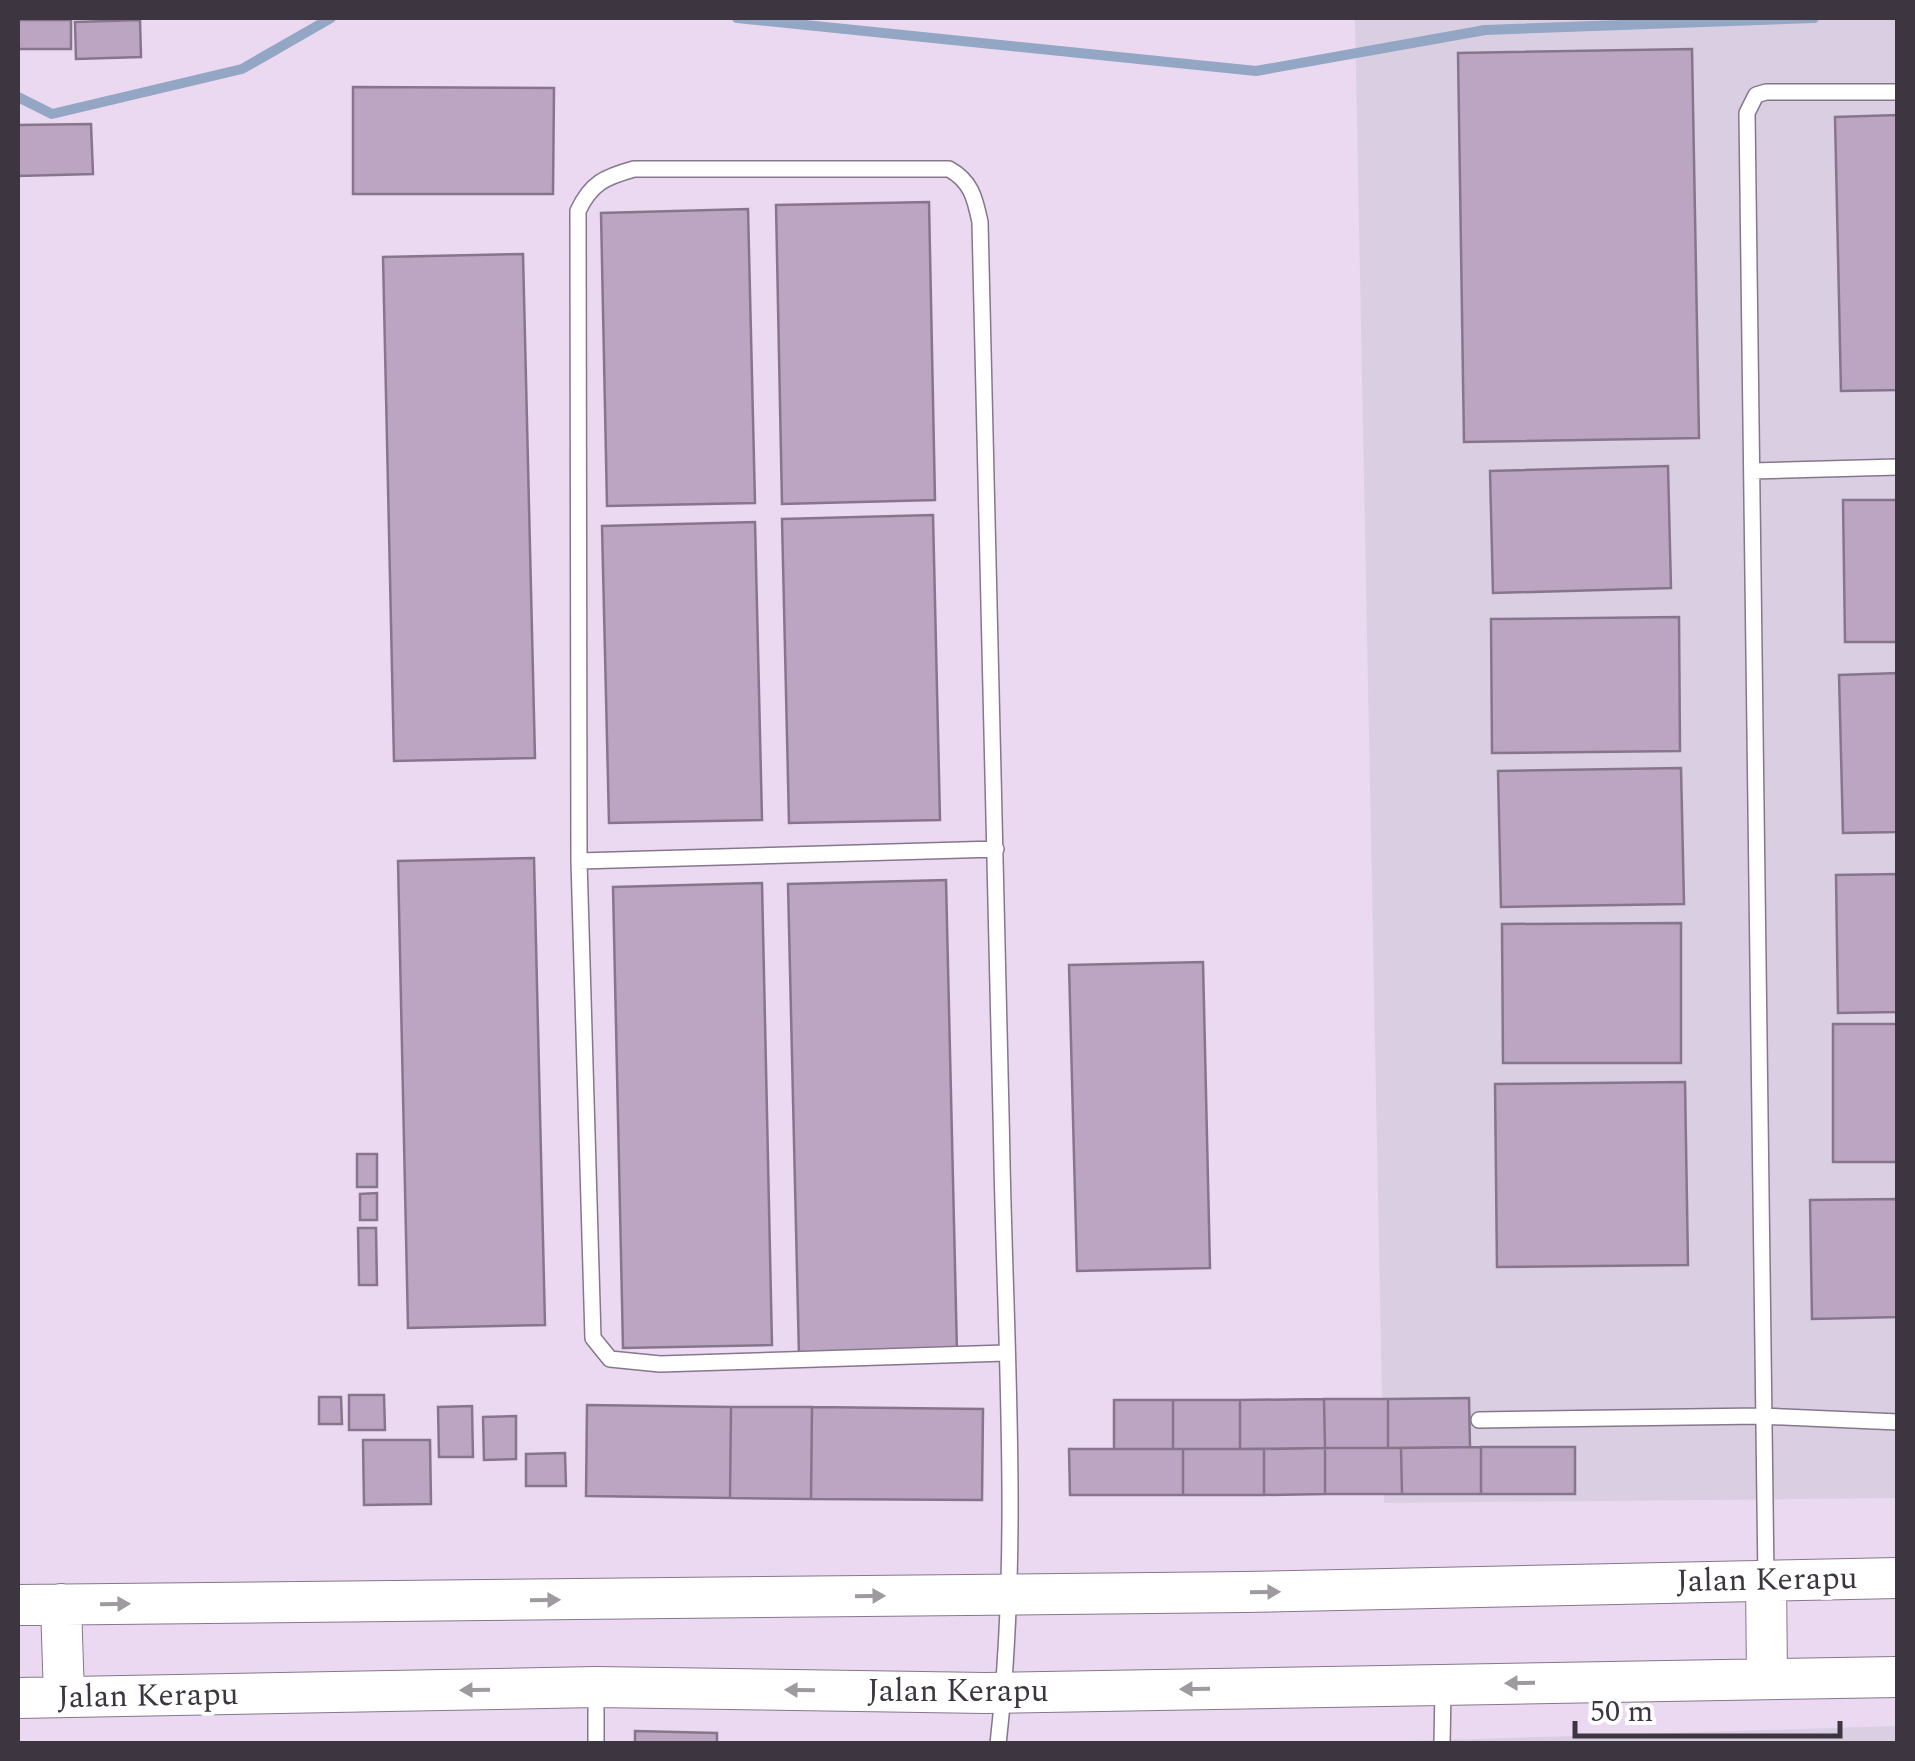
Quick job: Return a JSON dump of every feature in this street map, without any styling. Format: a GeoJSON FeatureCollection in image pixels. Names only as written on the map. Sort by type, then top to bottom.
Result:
{"type":"FeatureCollection","features":[{"type":"Feature","properties":{"kind":"street","name":"Jalan Kerapu"},"geometry":{"type":"LineString","coordinates":[[18,1605],[1011,1595],[1898,1578]]}},
{"type":"Feature","properties":{"kind":"street"},"geometry":{"type":"LineString","coordinates":[[1766,1580],[1767,1678]]}},
{"type":"Feature","properties":{"kind":"street"},"geometry":{"type":"LineString","coordinates":[[62,1604],[64,1698]]}},
{"type":"Feature","properties":{"kind":"street","name":"Jalan Kerapu"},"geometry":{"type":"LineString","coordinates":[[18,1698],[596,1687],[1004,1693],[1898,1678]]}},
{"type":"Feature","properties":{"kind":"lane"},"geometry":{"type":"LineString","coordinates":[[1766,1580],[1760,1416],[1749,102],[1766,92],[1898,92]]}},
{"type":"Feature","properties":{"kind":"lane"},"geometry":{"type":"LineString","coordinates":[[998,1744],[1011,1595],[996,849],[980,222],[964,178],[949,169],[634,169],[603,178],[587,191],[578,211],[579,861],[593,1338],[610,1359],[660,1364],[1006,1354]]}},
{"type":"Feature","properties":{"kind":"lane"},"geometry":{"type":"LineString","coordinates":[[1752,471],[1898,467]]}},
{"type":"Feature","properties":{"kind":"lane"},"geometry":{"type":"LineString","coordinates":[[579,861],[996,849]]}},
{"type":"Feature","properties":{"kind":"lane"},"geometry":{"type":"LineString","coordinates":[[1479,1420],[1760,1416],[1898,1422]]}},
{"type":"Feature","properties":{"kind":"lane"},"geometry":{"type":"LineString","coordinates":[[1442,1744],[1443,1685]]}},
{"type":"Feature","properties":{"kind":"lane"},"geometry":{"type":"LineString","coordinates":[[596,1687],[596,1744]]}},
{"type":"Feature","properties":{"kind":"shaded area"},"geometry":{"type":"Polygon","coordinates":[[[1355,18],[1897,18],[1897,1498],[1384,1503],[1355,18]]]}},
{"type":"Feature","properties":{"kind":"shaded area"},"geometry":{"type":"Polygon","coordinates":[[[1897,1726],[1897,1744],[1311,1744],[1897,1726]]]}},
{"type":"Feature","properties":{"kind":"building"},"geometry":{"type":"Polygon","coordinates":[[[18,20],[71,20],[71,49],[18,49],[18,20]]]}},
{"type":"Feature","properties":{"kind":"building"},"geometry":{"type":"Polygon","coordinates":[[[140,20],[141,57],[76,59],[75,22],[140,20]]]}},
{"type":"Feature","properties":{"kind":"building"},"geometry":{"type":"Polygon","coordinates":[[[1692,49],[1699,438],[1464,442],[1458,53],[1692,49]]]}},
{"type":"Feature","properties":{"kind":"building"},"geometry":{"type":"Polygon","coordinates":[[[353,87],[554,88],[553,194],[353,194],[353,87]]]}},
{"type":"Feature","properties":{"kind":"building"},"geometry":{"type":"Polygon","coordinates":[[[1898,115],[1898,390],[1841,391],[1835,117],[1898,115]]]}},
{"type":"Feature","properties":{"kind":"building"},"geometry":{"type":"Polygon","coordinates":[[[91,124],[93,174],[18,176],[18,125],[91,124]]]}},
{"type":"Feature","properties":{"kind":"building"},"geometry":{"type":"Polygon","coordinates":[[[929,202],[935,500],[782,504],[776,205],[929,202]]]}},
{"type":"Feature","properties":{"kind":"building"},"geometry":{"type":"Polygon","coordinates":[[[748,209],[755,503],[607,506],[601,213],[748,209]]]}},
{"type":"Feature","properties":{"kind":"building"},"geometry":{"type":"Polygon","coordinates":[[[523,254],[535,758],[394,761],[383,257],[523,254]]]}},
{"type":"Feature","properties":{"kind":"building"},"geometry":{"type":"Polygon","coordinates":[[[1668,466],[1671,588],[1493,593],[1490,471],[1668,466]]]}},
{"type":"Feature","properties":{"kind":"building"},"geometry":{"type":"Polygon","coordinates":[[[1843,500],[1898,500],[1898,642],[1845,642],[1843,500]]]}},
{"type":"Feature","properties":{"kind":"building"},"geometry":{"type":"Polygon","coordinates":[[[933,515],[940,820],[789,823],[782,519],[933,515]]]}},
{"type":"Feature","properties":{"kind":"building"},"geometry":{"type":"Polygon","coordinates":[[[755,522],[762,820],[609,823],[602,526],[755,522]]]}},
{"type":"Feature","properties":{"kind":"building"},"geometry":{"type":"Polygon","coordinates":[[[1679,617],[1680,751],[1492,753],[1491,619],[1679,617]]]}},
{"type":"Feature","properties":{"kind":"building"},"geometry":{"type":"Polygon","coordinates":[[[1898,673],[1898,832],[1843,833],[1839,675],[1898,673]]]}},
{"type":"Feature","properties":{"kind":"building"},"geometry":{"type":"Polygon","coordinates":[[[1681,768],[1684,904],[1501,907],[1498,771],[1681,768]]]}},
{"type":"Feature","properties":{"kind":"building"},"geometry":{"type":"Polygon","coordinates":[[[534,858],[545,1325],[408,1328],[398,861],[534,858]]]}},
{"type":"Feature","properties":{"kind":"building"},"geometry":{"type":"Polygon","coordinates":[[[1898,874],[1898,1012],[1838,1013],[1836,875],[1898,874]]]}},
{"type":"Feature","properties":{"kind":"building"},"geometry":{"type":"Polygon","coordinates":[[[946,880],[957,1353],[799,1356],[788,884],[946,880]]]}},
{"type":"Feature","properties":{"kind":"building"},"geometry":{"type":"Polygon","coordinates":[[[762,883],[772,1345],[623,1348],[613,887],[762,883]]]}},
{"type":"Feature","properties":{"kind":"building"},"geometry":{"type":"Polygon","coordinates":[[[1681,923],[1681,1063],[1503,1063],[1502,924],[1681,923]]]}},
{"type":"Feature","properties":{"kind":"building"},"geometry":{"type":"Polygon","coordinates":[[[1203,962],[1210,1268],[1077,1271],[1069,965],[1203,962]]]}},
{"type":"Feature","properties":{"kind":"building"},"geometry":{"type":"Polygon","coordinates":[[[1833,1024],[1898,1024],[1898,1162],[1833,1162],[1833,1024]]]}},
{"type":"Feature","properties":{"kind":"building"},"geometry":{"type":"Polygon","coordinates":[[[1685,1082],[1688,1265],[1497,1267],[1495,1084],[1685,1082]]]}},
{"type":"Feature","properties":{"kind":"building"},"geometry":{"type":"Polygon","coordinates":[[[357,1154],[377,1154],[377,1187],[357,1187],[357,1154]]]}},
{"type":"Feature","properties":{"kind":"building"},"geometry":{"type":"Polygon","coordinates":[[[377,1193],[377,1220],[360,1220],[360,1194],[377,1193]]]}},
{"type":"Feature","properties":{"kind":"building"},"geometry":{"type":"Polygon","coordinates":[[[1898,1199],[1898,1317],[1812,1319],[1810,1200],[1898,1199]]]}},
{"type":"Feature","properties":{"kind":"building"},"geometry":{"type":"Polygon","coordinates":[[[358,1228],[376,1228],[377,1285],[359,1285],[358,1228]]]}},
{"type":"Feature","properties":{"kind":"building"},"geometry":{"type":"Polygon","coordinates":[[[349,1395],[384,1395],[385,1430],[349,1430],[349,1395]]]}},
{"type":"Feature","properties":{"kind":"building"},"geometry":{"type":"Polygon","coordinates":[[[319,1397],[341,1397],[342,1424],[319,1424],[319,1397]]]}},
{"type":"Feature","properties":{"kind":"building"},"geometry":{"type":"Polygon","coordinates":[[[1469,1398],[1470,1447],[1388,1448],[1388,1399],[1469,1398]]]}},
{"type":"Feature","properties":{"kind":"building"},"geometry":{"type":"Polygon","coordinates":[[[1324,1399],[1388,1399],[1388,1448],[1325,1448],[1324,1399]]]}},
{"type":"Feature","properties":{"kind":"building"},"geometry":{"type":"Polygon","coordinates":[[[1324,1399],[1325,1448],[1240,1449],[1240,1400],[1324,1399]]]}},
{"type":"Feature","properties":{"kind":"building"},"geometry":{"type":"Polygon","coordinates":[[[1114,1400],[1173,1400],[1173,1449],[1114,1449],[1114,1400]]]}},
{"type":"Feature","properties":{"kind":"building"},"geometry":{"type":"Polygon","coordinates":[[[1173,1400],[1240,1400],[1240,1449],[1173,1449],[1173,1400]]]}},
{"type":"Feature","properties":{"kind":"building"},"geometry":{"type":"Polygon","coordinates":[[[587,1405],[731,1407],[730,1498],[586,1496],[587,1405]]]}},
{"type":"Feature","properties":{"kind":"building"},"geometry":{"type":"Polygon","coordinates":[[[472,1406],[473,1457],[439,1457],[438,1407],[472,1406]]]}},
{"type":"Feature","properties":{"kind":"building"},"geometry":{"type":"Polygon","coordinates":[[[731,1407],[812,1407],[811,1499],[730,1498],[731,1407]]]}},
{"type":"Feature","properties":{"kind":"building"},"geometry":{"type":"Polygon","coordinates":[[[812,1407],[983,1409],[982,1500],[811,1499],[812,1407]]]}},
{"type":"Feature","properties":{"kind":"building"},"geometry":{"type":"Polygon","coordinates":[[[516,1416],[516,1459],[484,1460],[483,1417],[516,1416]]]}},
{"type":"Feature","properties":{"kind":"building"},"geometry":{"type":"Polygon","coordinates":[[[363,1440],[430,1440],[431,1504],[364,1505],[363,1440]]]}},
{"type":"Feature","properties":{"kind":"building"},"geometry":{"type":"Polygon","coordinates":[[[1481,1447],[1481,1494],[1402,1494],[1401,1448],[1481,1447]]]}},
{"type":"Feature","properties":{"kind":"building"},"geometry":{"type":"Polygon","coordinates":[[[1481,1447],[1575,1447],[1575,1494],[1481,1494],[1481,1447]]]}},
{"type":"Feature","properties":{"kind":"building"},"geometry":{"type":"Polygon","coordinates":[[[1325,1448],[1325,1494],[1264,1495],[1264,1449],[1325,1448]]]}},
{"type":"Feature","properties":{"kind":"building"},"geometry":{"type":"Polygon","coordinates":[[[1325,1448],[1401,1448],[1402,1494],[1325,1494],[1325,1448]]]}},
{"type":"Feature","properties":{"kind":"building"},"geometry":{"type":"Polygon","coordinates":[[[1069,1449],[1183,1449],[1183,1495],[1070,1495],[1069,1449]]]}},
{"type":"Feature","properties":{"kind":"building"},"geometry":{"type":"Polygon","coordinates":[[[1183,1449],[1264,1449],[1264,1495],[1183,1495],[1183,1449]]]}},
{"type":"Feature","properties":{"kind":"building"},"geometry":{"type":"Polygon","coordinates":[[[565,1453],[566,1486],[526,1486],[526,1454],[565,1453]]]}},
{"type":"Feature","properties":{"kind":"building"},"geometry":{"type":"Polygon","coordinates":[[[635,1731],[717,1733],[717,1744],[635,1744],[635,1731]]]}},
{"type":"Feature","properties":{"kind":"waterway"},"geometry":{"type":"LineString","coordinates":[[18,97],[52,114],[242,69],[331,18]]}},
{"type":"Feature","properties":{"kind":"waterway"},"geometry":{"type":"LineString","coordinates":[[737,18],[1256,71],[1485,30],[1814,18]]}}]}
